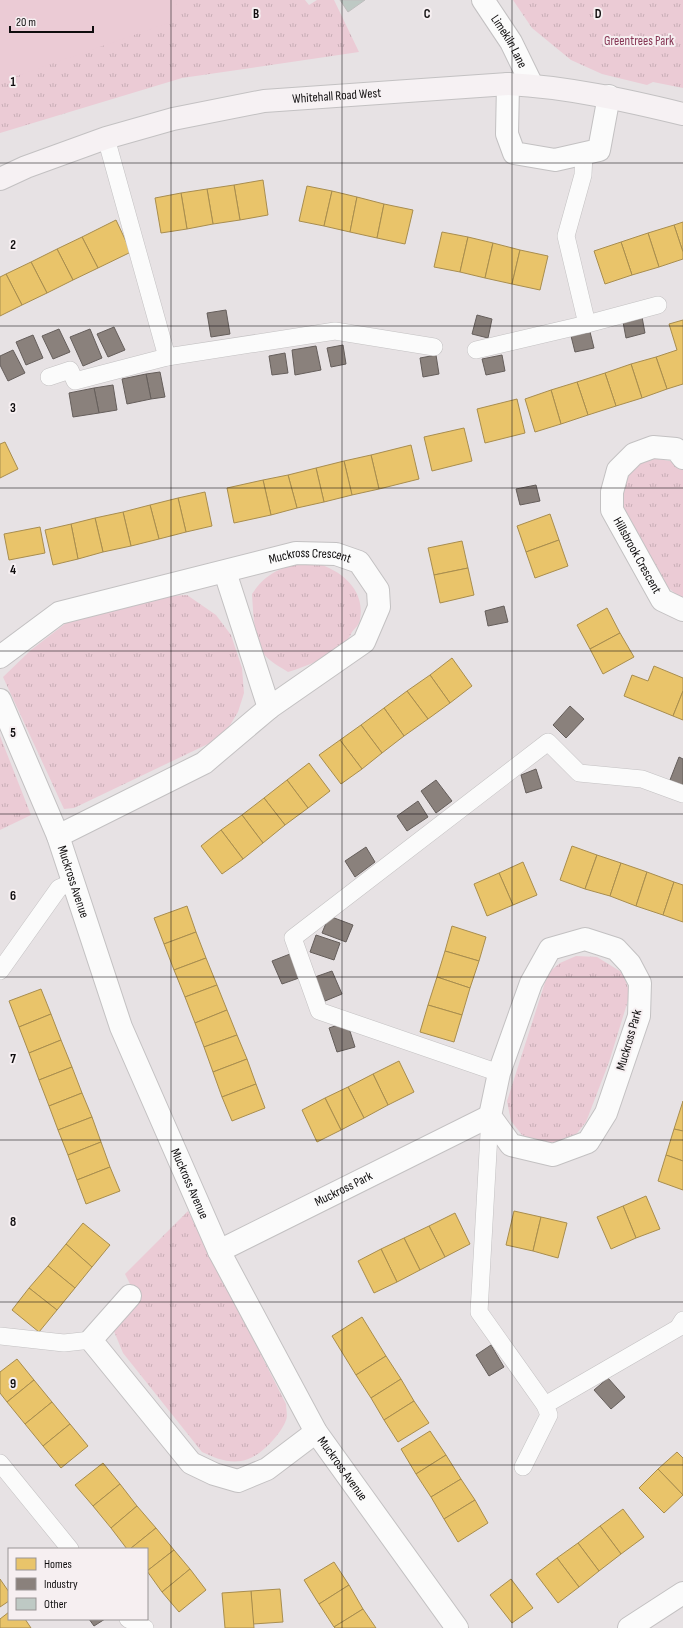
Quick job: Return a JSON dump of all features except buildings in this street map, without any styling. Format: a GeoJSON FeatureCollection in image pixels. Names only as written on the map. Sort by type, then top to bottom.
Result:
{"type":"FeatureCollection","features":[{"type":"Feature","properties":{"kind":"street","name":"Limekiln Lane"},"geometry":{"type":"LineString","coordinates":[[483,0],[511,42],[532,85]]}},
{"type":"Feature","properties":{"kind":"street","name":"Whitehall Road West"},"geometry":{"type":"LineString","coordinates":[[0,179],[26,167],[106,138],[173,119],[264,101],[508,84],[532,85],[609,96],[683,114]]}},
{"type":"Feature","properties":{"kind":"street"},"geometry":{"type":"LineString","coordinates":[[508,84],[507,134],[514,153],[556,160],[600,150],[609,96]]}},
{"type":"Feature","properties":{"kind":"street","name":"Hillsbrook Crescent"},"geometry":{"type":"LineString","coordinates":[[683,458],[676,449],[653,447],[634,454],[618,470],[612,492],[612,510],[662,600],[683,610]]}},
{"type":"Feature","properties":{"kind":"street","name":"Muckross Crescent"},"geometry":{"type":"LineString","coordinates":[[0,657],[59,612],[296,554],[336,554],[359,562],[378,590],[379,607],[364,642],[269,708],[204,763],[58,836]]}},
{"type":"Feature","properties":{"kind":"street"},"geometry":{"type":"LineString","coordinates":[[225,572],[269,708]]}},
{"type":"Feature","properties":{"kind":"street","name":"Muckross Avenue"},"geometry":{"type":"LineString","coordinates":[[0,700],[58,836],[121,1027],[219,1251],[316,1432],[458,1628]]}},
{"type":"Feature","properties":{"kind":"street","name":"Muckross Park"},"geometry":{"type":"LineString","coordinates":[[585,939],[616,949],[630,964],[640,983],[638,1016],[606,1113],[588,1142],[553,1155],[511,1145],[490,1116],[499,1073],[531,983],[550,949],[585,939]]}},
{"type":"Feature","properties":{"kind":"street","name":"Muckross Park"},"geometry":{"type":"LineString","coordinates":[[219,1251],[490,1116]]}},
{"type":"Feature","properties":{"kind":"street"},"geometry":{"type":"LineString","coordinates":[[130,1296],[91,1340],[191,1463],[214,1474],[238,1481],[267,1468],[316,1432]]}},
{"type":"Feature","properties":{"kind":"street"},"geometry":{"type":"LineString","coordinates":[[629,1628],[683,1593]]}},
{"type":"Feature","properties":{"kind":"lane"},"geometry":{"type":"LineString","coordinates":[[106,138],[166,357]]}},
{"type":"Feature","properties":{"kind":"lane"},"geometry":{"type":"LineString","coordinates":[[584,153],[583,175],[566,236],[587,324]]}},
{"type":"Feature","properties":{"kind":"lane"},"geometry":{"type":"LineString","coordinates":[[476,350],[587,324],[658,305]]}},
{"type":"Feature","properties":{"kind":"lane"},"geometry":{"type":"LineString","coordinates":[[49,378],[70,370],[75,382],[166,357],[336,331],[434,347]]}},
{"type":"Feature","properties":{"kind":"lane"},"geometry":{"type":"LineString","coordinates":[[499,1073],[319,1011],[292,938],[548,742],[579,773],[642,779],[683,794]]}},
{"type":"Feature","properties":{"kind":"lane"},"geometry":{"type":"LineString","coordinates":[[0,970],[59,888],[73,882]]}},
{"type":"Feature","properties":{"kind":"lane"},"geometry":{"type":"LineString","coordinates":[[490,1116],[479,1312],[545,1405],[549,1415],[523,1467]]}},
{"type":"Feature","properties":{"kind":"lane"},"geometry":{"type":"LineString","coordinates":[[545,1405],[678,1328],[683,1320]]}},
{"type":"Feature","properties":{"kind":"lane"},"geometry":{"type":"LineString","coordinates":[[0,1336],[64,1343],[91,1340]]}},
{"type":"Feature","properties":{"kind":"lane"},"geometry":{"type":"LineString","coordinates":[[0,1463],[69,1548]]}},
{"type":"Feature","properties":{"kind":"lane"},"geometry":{"type":"LineString","coordinates":[[130,1620],[145,1628]]}},
{"type":"Feature","properties":{"kind":"green space"},"geometry":{"type":"Polygon","coordinates":[[[0,0],[305,0],[309,5],[317,0],[334,0],[359,52],[182,78],[0,133],[0,0]]]}},
{"type":"Feature","properties":{"kind":"green space"},"geometry":{"type":"Polygon","coordinates":[[[0,0],[175,0],[182,18],[0,82],[0,0]]]}},
{"type":"Feature","properties":{"kind":"green space","name":"Greentrees Park"},"geometry":{"type":"Polygon","coordinates":[[[513,0],[683,0],[683,88],[653,82],[647,85],[602,74],[571,60],[532,28],[513,0]]]}},
{"type":"Feature","properties":{"kind":"green space"},"geometry":{"type":"Polygon","coordinates":[[[651,458],[670,461],[683,469],[683,600],[665,585],[624,508],[623,498],[626,478],[632,469],[651,458]]]}},
{"type":"Feature","properties":{"kind":"green space"},"geometry":{"type":"Polygon","coordinates":[[[312,562],[331,569],[348,581],[359,598],[361,608],[360,621],[346,642],[337,650],[317,661],[288,672],[268,659],[260,647],[254,624],[252,594],[264,579],[278,570],[293,565],[312,562]]]}},
{"type":"Feature","properties":{"kind":"green space"},"geometry":{"type":"Polygon","coordinates":[[[187,595],[216,615],[231,635],[242,668],[244,693],[238,712],[227,730],[210,743],[74,808],[64,809],[3,677],[31,650],[70,620],[171,596],[187,595]]]}},
{"type":"Feature","properties":{"kind":"green space"},"geometry":{"type":"Polygon","coordinates":[[[0,736],[31,815],[0,830],[0,736]]]}},
{"type":"Feature","properties":{"kind":"green space"},"geometry":{"type":"Polygon","coordinates":[[[576,956],[597,957],[623,973],[630,994],[609,1062],[586,1122],[574,1137],[559,1142],[539,1143],[522,1135],[511,1121],[507,1101],[548,973],[560,963],[576,956]]]}},
{"type":"Feature","properties":{"kind":"green space"},"geometry":{"type":"Polygon","coordinates":[[[188,1211],[286,1404],[287,1418],[279,1433],[261,1452],[247,1460],[226,1461],[202,1452],[123,1353],[111,1324],[136,1296],[125,1274],[188,1211]]]}}]}
